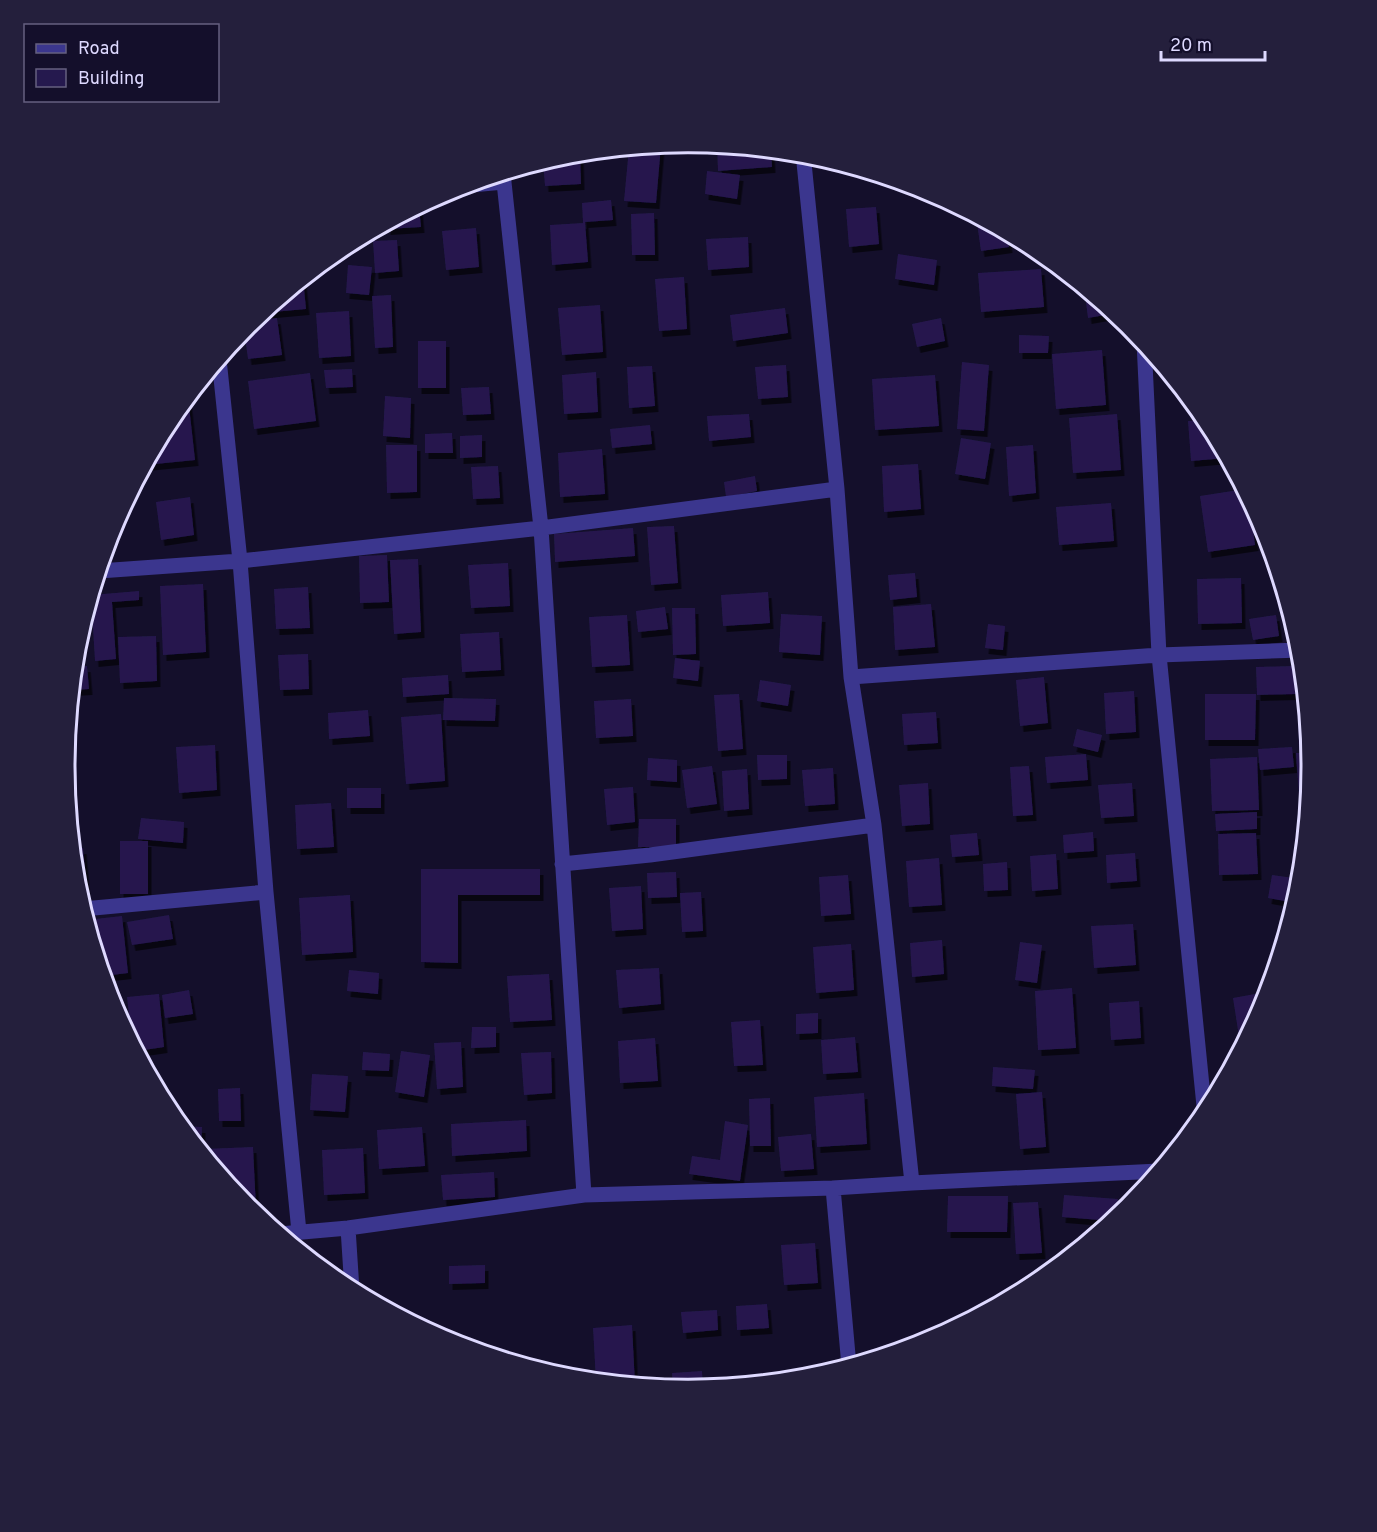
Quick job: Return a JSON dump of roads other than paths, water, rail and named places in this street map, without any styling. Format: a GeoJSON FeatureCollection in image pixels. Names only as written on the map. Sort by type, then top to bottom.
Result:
{"type":"FeatureCollection","features":[{"type":"Feature","properties":{"kind":"street"},"geometry":{"type":"LineString","coordinates":[[804,163],[837,489],[851,676],[874,825],[912,1182]]}},
{"type":"Feature","properties":{"kind":"street"},"geometry":{"type":"LineString","coordinates":[[503,181],[541,528],[584,1195]]}},
{"type":"Feature","properties":{"kind":"street"},"geometry":{"type":"LineString","coordinates":[[1145,355],[1159,655],[1203,1101]]}},
{"type":"Feature","properties":{"kind":"street"},"geometry":{"type":"LineString","coordinates":[[220,370],[240,561],[266,892],[299,1232]]}},
{"type":"Feature","properties":{"kind":"street"},"geometry":{"type":"LineString","coordinates":[[108,570],[240,561],[541,528],[837,489]]}},
{"type":"Feature","properties":{"kind":"street"},"geometry":{"type":"LineString","coordinates":[[851,676],[1159,655],[1291,651]]}},
{"type":"Feature","properties":{"kind":"street"},"geometry":{"type":"LineString","coordinates":[[562,864],[669,853],[874,825]]}},
{"type":"Feature","properties":{"kind":"street"},"geometry":{"type":"LineString","coordinates":[[92,908],[266,892]]}},
{"type":"Feature","properties":{"kind":"street"},"geometry":{"type":"LineString","coordinates":[[291,1233],[348,1228],[584,1195],[833,1188],[912,1182],[1150,1171]]}},
{"type":"Feature","properties":{"kind":"street"},"geometry":{"type":"LineString","coordinates":[[833,1188],[848,1359]]}},
{"type":"Feature","properties":{"kind":"street"},"geometry":{"type":"LineString","coordinates":[[348,1228],[351,1278]]}}]}
